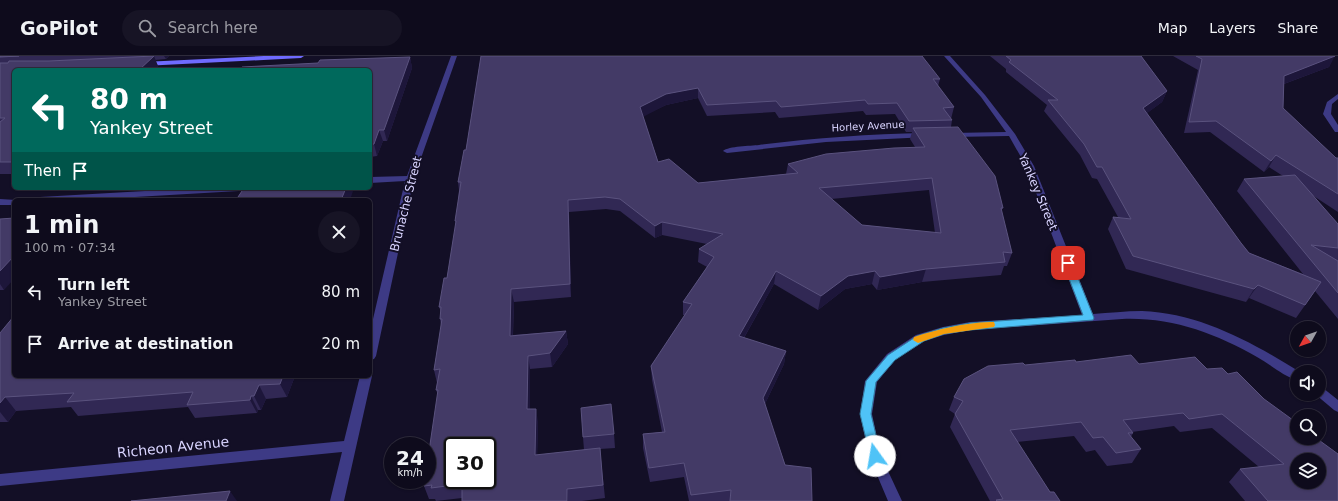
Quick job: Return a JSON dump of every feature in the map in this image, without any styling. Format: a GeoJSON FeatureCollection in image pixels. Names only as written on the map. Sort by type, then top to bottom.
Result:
{"type":"FeatureCollection","features":[{"type":"Feature","properties":{"kind":"street"},"geometry":{"type":"LineString","coordinates":[[134,64],[224,58],[301,56]]}},
{"type":"Feature","properties":{"kind":"street","name":"Brunache Street"},"geometry":{"type":"LineString","coordinates":[[372,347],[410,178],[454,56]]}},
{"type":"Feature","properties":{"kind":"street","name":"Yankey Street"},"geometry":{"type":"LineString","coordinates":[[947,56],[983,96],[1011,134],[1030,166],[1089,318]]}},
{"type":"Feature","properties":{"kind":"street"},"geometry":{"type":"LineString","coordinates":[[1338,96],[1329,102],[1327,114],[1338,130]]}},
{"type":"Feature","properties":{"kind":"street","name":"Horley Avenue"},"geometry":{"type":"LineString","coordinates":[[727,151],[788,143],[854,137],[1011,134]]}},
{"type":"Feature","properties":{"kind":"street"},"geometry":{"type":"LineString","coordinates":[[372,180],[410,178]]}},
{"type":"Feature","properties":{"kind":"street"},"geometry":{"type":"LineString","coordinates":[[73,198],[205,190]]}},
{"type":"Feature","properties":{"kind":"street"},"geometry":{"type":"LineString","coordinates":[[0,202],[12,202]]}},
{"type":"Feature","properties":{"kind":"street"},"geometry":{"type":"LineString","coordinates":[[895,501],[875,456],[866,414],[871,381],[891,357],[920,338],[943,331],[970,326],[1142,315],[1166,318],[1191,324],[1220,334],[1250,347],[1290,372]]}},
{"type":"Feature","properties":{"kind":"street"},"geometry":{"type":"LineString","coordinates":[[337,501],[366,378]]}},
{"type":"Feature","properties":{"kind":"street"},"geometry":{"type":"LineString","coordinates":[[1326,397],[1338,407]]}},
{"type":"Feature","properties":{"kind":"street","name":"Richeon Avenue"},"geometry":{"type":"LineString","coordinates":[[0,480],[350,446]]}},
{"type":"Feature","properties":{"kind":"building"},"geometry":{"type":"Polygon","coordinates":[[[154,56],[141,68],[12,68],[12,162],[0,162],[0,122],[5,118],[0,118],[0,63],[8,63],[9,61],[49,61],[154,56]]]}},
{"type":"Feature","properties":{"kind":"building"},"geometry":{"type":"Polygon","coordinates":[[[481,56],[922,56],[940,79],[933,79],[954,107],[943,108],[952,120],[909,121],[897,103],[868,104],[865,100],[781,107],[776,101],[707,105],[698,88],[666,94],[640,107],[658,162],[669,159],[698,183],[798,173],[788,164],[826,154],[925,147],[913,128],[958,127],[995,176],[1012,253],[1003,252],[1005,262],[926,269],[880,277],[875,271],[848,276],[821,296],[776,271],[739,336],[786,351],[763,398],[785,465],[811,468],[812,501],[730,501],[731,490],[691,495],[684,463],[649,468],[643,434],[665,432],[651,366],[692,304],[683,302],[714,257],[699,249],[723,234],[662,222],[655,226],[620,199],[605,197],[568,200],[570,284],[511,289],[510,336],[566,331],[550,353],[528,356],[527,409],[536,409],[535,455],[600,448],[603,485],[567,489],[567,501],[462,501],[462,489],[496,489],[496,437],[444,437],[444,486],[436,487],[436,437],[431,437],[438,390],[436,390],[440,369],[434,370],[442,319],[440,319],[441,307],[439,307],[444,278],[447,278],[461,182],[458,182],[464,150],[466,150],[481,56]],[[932,178],[819,188],[862,225],[941,233],[932,178]]]}},
{"type":"Feature","properties":{"kind":"building"},"geometry":{"type":"Polygon","coordinates":[[[1006,56],[1141,56],[1167,91],[1143,108],[1249,253],[1321,282],[1305,305],[1258,285],[1254,289],[1133,256],[1113,217],[1131,219],[1102,167],[1097,167],[1084,144],[1048,100],[1058,100],[1009,62],[1011,60],[1006,56]]]}},
{"type":"Feature","properties":{"kind":"building"},"geometry":{"type":"Polygon","coordinates":[[[1196,56],[1335,56],[1284,76],[1283,108],[1336,158],[1338,158],[1338,194],[1276,155],[1271,161],[1216,121],[1189,122],[1202,59],[1196,56]]]}},
{"type":"Feature","properties":{"kind":"building"},"geometry":{"type":"Polygon","coordinates":[[[410,57],[384,130],[379,130],[374,144],[372,144],[372,68],[241,68],[318,63],[320,60],[410,57]]]}},
{"type":"Feature","properties":{"kind":"building"},"geometry":{"type":"Polygon","coordinates":[[[1295,175],[1338,224],[1338,248],[1311,245],[1338,261],[1338,293],[1244,179],[1295,175]]]}},
{"type":"Feature","properties":{"kind":"building"},"geometry":{"type":"Polygon","coordinates":[[[243,190],[345,190],[342,198],[237,198],[243,190]]]}},
{"type":"Feature","properties":{"kind":"building"},"geometry":{"type":"Polygon","coordinates":[[[12,218],[12,258],[0,271],[0,219],[12,218]]]}},
{"type":"Feature","properties":{"kind":"building"},"geometry":{"type":"Polygon","coordinates":[[[12,318],[12,378],[282,378],[280,384],[259,385],[254,396],[251,396],[250,400],[187,405],[193,392],[67,402],[74,393],[5,397],[0,403],[0,333],[12,318]]]}},
{"type":"Feature","properties":{"kind":"building"},"geometry":{"type":"Polygon","coordinates":[[[1131,355],[1139,364],[1195,357],[1207,369],[1222,368],[1228,374],[1237,372],[1264,399],[1290,418],[1290,445],[1326,445],[1338,454],[1338,501],[1268,501],[1240,469],[1284,464],[1222,414],[1189,419],[1183,413],[1123,420],[1133,433],[1128,433],[1141,449],[1116,453],[1103,437],[1093,438],[1081,422],[1010,430],[1050,492],[1054,492],[1060,501],[997,501],[996,500],[1003,499],[955,414],[963,401],[954,397],[964,379],[988,366],[1023,363],[1025,365],[1075,360],[1076,362],[1131,355]]]}},
{"type":"Feature","properties":{"kind":"building"},"geometry":{"type":"Polygon","coordinates":[[[611,404],[614,434],[583,437],[581,408],[611,404]]]}},
{"type":"Feature","properties":{"kind":"building"},"geometry":{"type":"Polygon","coordinates":[[[230,491],[226,501],[131,501],[230,491]]]}},
{"type":"Feature","properties":{"kind":"slow traffic"},"geometry":{"type":"LineString","coordinates":[[918,340],[920,338],[943,331],[970,326],[990,325]]}},
{"type":"Feature","properties":{"kind":"route"},"geometry":{"type":"LineString","coordinates":[[875,456],[866,414],[869,392],[871,381],[891,357],[920,338],[943,331],[970,326],[1089,318],[1068,263]]}}]}
